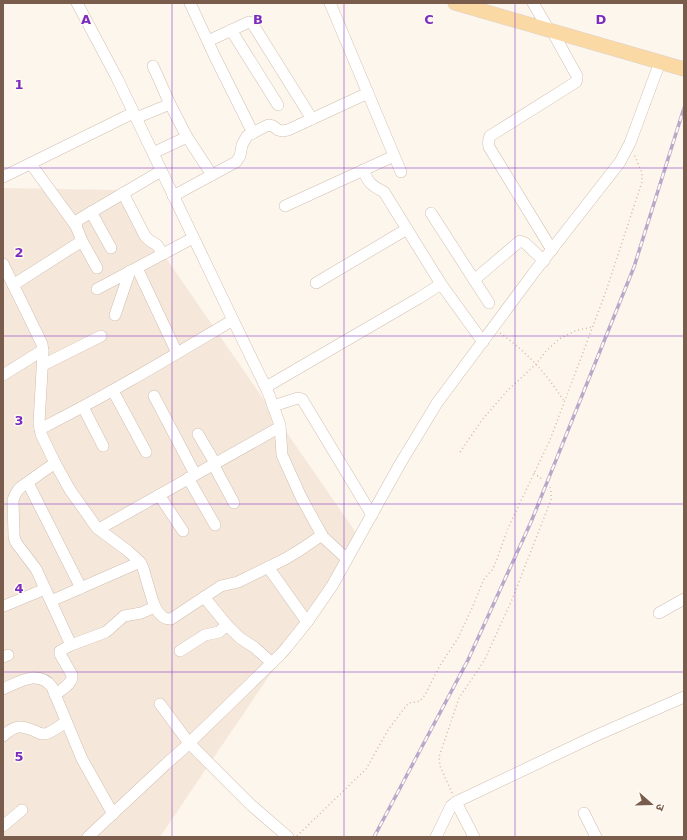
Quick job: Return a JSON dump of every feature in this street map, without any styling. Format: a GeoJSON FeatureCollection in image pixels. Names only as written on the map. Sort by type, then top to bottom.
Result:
{"type":"FeatureCollection","features":[{"type":"Feature","properties":{"kind":"main road"},"geometry":{"type":"LineString","coordinates":[[455,3],[660,62],[682,66]]}},
{"type":"Feature","properties":{"kind":"street"},"geometry":{"type":"LineString","coordinates":[[77,3],[117,78],[266,388],[280,427],[281,451],[301,498],[322,535],[347,559]]}},
{"type":"Feature","properties":{"kind":"street"},"geometry":{"type":"LineString","coordinates":[[190,3],[253,133]]}},
{"type":"Feature","properties":{"kind":"street"},"geometry":{"type":"LineString","coordinates":[[330,3],[401,172]]}},
{"type":"Feature","properties":{"kind":"street"},"geometry":{"type":"LineString","coordinates":[[533,3],[577,76],[577,79],[576,82],[490,136],[488,143],[552,250]]}},
{"type":"Feature","properties":{"kind":"street"},"geometry":{"type":"LineString","coordinates":[[208,41],[249,22],[252,23],[312,119]]}},
{"type":"Feature","properties":{"kind":"street"},"geometry":{"type":"LineString","coordinates":[[231,30],[278,105]]}},
{"type":"Feature","properties":{"kind":"street"},"geometry":{"type":"LineString","coordinates":[[88,837],[272,663],[307,622],[332,586],[400,464],[437,403],[552,250],[613,172],[626,152],[660,62]]}},
{"type":"Feature","properties":{"kind":"street"},"geometry":{"type":"LineString","coordinates":[[153,66],[187,137],[212,175]]}},
{"type":"Feature","properties":{"kind":"street"},"geometry":{"type":"LineString","coordinates":[[173,196],[236,162],[240,156],[242,145],[247,136],[268,125],[282,131],[288,130],[368,93]]}},
{"type":"Feature","properties":{"kind":"street"},"geometry":{"type":"LineString","coordinates":[[3,177],[134,115],[170,104]]}},
{"type":"Feature","properties":{"kind":"street"},"geometry":{"type":"LineString","coordinates":[[152,153],[187,137]]}},
{"type":"Feature","properties":{"kind":"street"},"geometry":{"type":"LineString","coordinates":[[286,206],[394,156]]}},
{"type":"Feature","properties":{"kind":"street"},"geometry":{"type":"LineString","coordinates":[[30,164],[76,226],[82,241],[97,268]]}},
{"type":"Feature","properties":{"kind":"street"},"geometry":{"type":"LineString","coordinates":[[363,170],[370,183],[384,192],[440,284],[483,342]]}},
{"type":"Feature","properties":{"kind":"street"},"geometry":{"type":"LineString","coordinates":[[76,226],[78,220],[161,171]]}},
{"type":"Feature","properties":{"kind":"street"},"geometry":{"type":"LineString","coordinates":[[123,193],[146,236],[157,245],[163,254]]}},
{"type":"Feature","properties":{"kind":"street"},"geometry":{"type":"LineString","coordinates":[[91,212],[111,248]]}},
{"type":"Feature","properties":{"kind":"street"},"geometry":{"type":"LineString","coordinates":[[431,213],[489,303]]}},
{"type":"Feature","properties":{"kind":"street"},"geometry":{"type":"LineString","coordinates":[[316,284],[407,229]]}},
{"type":"Feature","properties":{"kind":"street"},"geometry":{"type":"LineString","coordinates":[[97,289],[193,238]]}},
{"type":"Feature","properties":{"kind":"street"},"geometry":{"type":"LineString","coordinates":[[13,285],[82,241]]}},
{"type":"Feature","properties":{"kind":"street"},"geometry":{"type":"LineString","coordinates":[[474,280],[520,242],[525,243],[544,261]]}},
{"type":"Feature","properties":{"kind":"street"},"geometry":{"type":"LineString","coordinates":[[3,264],[42,344],[43,365],[39,422],[41,434],[70,490],[99,529],[128,550],[140,562],[155,607],[162,616],[169,620],[225,584],[238,582],[268,567],[296,552],[322,535]]}},
{"type":"Feature","properties":{"kind":"street"},"geometry":{"type":"LineString","coordinates":[[115,315],[134,269]]}},
{"type":"Feature","properties":{"kind":"street"},"geometry":{"type":"LineString","coordinates":[[134,269],[178,353]]}},
{"type":"Feature","properties":{"kind":"street"},"geometry":{"type":"LineString","coordinates":[[266,388],[419,298],[440,284]]}},
{"type":"Feature","properties":{"kind":"street"},"geometry":{"type":"LineString","coordinates":[[40,429],[113,391],[233,320]]}},
{"type":"Feature","properties":{"kind":"street"},"geometry":{"type":"LineString","coordinates":[[43,365],[101,336]]}},
{"type":"Feature","properties":{"kind":"street"},"geometry":{"type":"LineString","coordinates":[[3,375],[43,350]]}},
{"type":"Feature","properties":{"kind":"street"},"geometry":{"type":"LineString","coordinates":[[113,391],[146,452]]}},
{"type":"Feature","properties":{"kind":"street"},"geometry":{"type":"LineString","coordinates":[[154,396],[214,525]]}},
{"type":"Feature","properties":{"kind":"street"},"geometry":{"type":"LineString","coordinates":[[273,406],[298,398],[302,399],[372,514]]}},
{"type":"Feature","properties":{"kind":"street"},"geometry":{"type":"LineString","coordinates":[[83,407],[103,446]]}},
{"type":"Feature","properties":{"kind":"street"},"geometry":{"type":"LineString","coordinates":[[99,529],[280,427]]}},
{"type":"Feature","properties":{"kind":"street"},"geometry":{"type":"LineString","coordinates":[[198,434],[234,503]]}},
{"type":"Feature","properties":{"kind":"street"},"geometry":{"type":"LineString","coordinates":[[55,463],[18,490],[15,495],[13,500],[14,536],[17,544],[36,569],[71,645]]}},
{"type":"Feature","properties":{"kind":"street"},"geometry":{"type":"LineString","coordinates":[[28,483],[80,588]]}},
{"type":"Feature","properties":{"kind":"street"},"geometry":{"type":"LineString","coordinates":[[159,495],[183,531]]}},
{"type":"Feature","properties":{"kind":"street"},"geometry":{"type":"LineString","coordinates":[[3,505],[13,512]]}},
{"type":"Feature","properties":{"kind":"street"},"geometry":{"type":"LineString","coordinates":[[51,601],[140,562]]}},
{"type":"Feature","properties":{"kind":"street"},"geometry":{"type":"LineString","coordinates":[[268,567],[307,622]]}},
{"type":"Feature","properties":{"kind":"street"},"geometry":{"type":"LineString","coordinates":[[4,606],[45,589]]}},
{"type":"Feature","properties":{"kind":"street"},"geometry":{"type":"LineString","coordinates":[[204,597],[227,625],[272,663]]}},
{"type":"Feature","properties":{"kind":"street"},"geometry":{"type":"LineString","coordinates":[[659,613],[684,599]]}},
{"type":"Feature","properties":{"kind":"street"},"geometry":{"type":"LineString","coordinates":[[55,695],[71,683],[72,680],[72,675],[60,652],[62,649],[106,632],[124,616],[141,613],[155,607]]}},
{"type":"Feature","properties":{"kind":"street"},"geometry":{"type":"LineString","coordinates":[[180,652],[205,635],[219,632],[227,625]]}},
{"type":"Feature","properties":{"kind":"street"},"geometry":{"type":"LineString","coordinates":[[3,688],[38,677],[48,682],[52,687],[82,759],[112,814]]}},
{"type":"Feature","properties":{"kind":"street"},"geometry":{"type":"LineString","coordinates":[[439,835],[451,806],[456,802],[595,736],[684,697]]}},
{"type":"Feature","properties":{"kind":"street"},"geometry":{"type":"LineString","coordinates":[[160,704],[189,743],[250,804],[288,837]]}},
{"type":"Feature","properties":{"kind":"street"},"geometry":{"type":"LineString","coordinates":[[3,736],[10,730],[17,727],[24,727],[42,734],[47,733],[66,722]]}},
{"type":"Feature","properties":{"kind":"street"},"geometry":{"type":"LineString","coordinates":[[456,802],[474,837]]}},
{"type":"Feature","properties":{"kind":"street"},"geometry":{"type":"LineString","coordinates":[[3,826],[22,810]]}},
{"type":"Feature","properties":{"kind":"street"},"geometry":{"type":"LineString","coordinates":[[584,813],[596,837]]}},
{"type":"Feature","properties":{"kind":"path"},"geometry":{"type":"LineString","coordinates":[[296,837],[366,769],[388,730],[406,706],[420,701],[425,695],[439,668],[458,638],[484,579],[492,570],[496,562],[508,528],[550,440],[605,294],[642,182],[642,173],[630,143]]}},
{"type":"Feature","properties":{"kind":"path"},"geometry":{"type":"LineString","coordinates":[[460,452],[482,420],[507,391],[536,364],[546,351],[559,340],[575,331],[592,327]]}},
{"type":"Feature","properties":{"kind":"path"},"geometry":{"type":"LineString","coordinates":[[493,328],[516,345],[536,364],[564,401]]}},
{"type":"Feature","properties":{"kind":"path"},"geometry":{"type":"LineString","coordinates":[[534,473],[543,480]]}},
{"type":"Feature","properties":{"kind":"path"},"geometry":{"type":"LineString","coordinates":[[456,802],[440,766],[439,757],[459,698],[484,661],[511,602],[551,500],[551,488],[549,485]]}},
{"type":"Feature","properties":{"kind":"shaded area"},"geometry":{"type":"Polygon","coordinates":[[[3,188],[119,190],[361,540],[160,837],[3,837],[3,188]]]}},
{"type":"Feature","properties":{"kind":"railway"},"geometry":{"type":"LineString","coordinates":[[374,837],[468,660],[531,522],[634,267],[684,108]]}}]}
